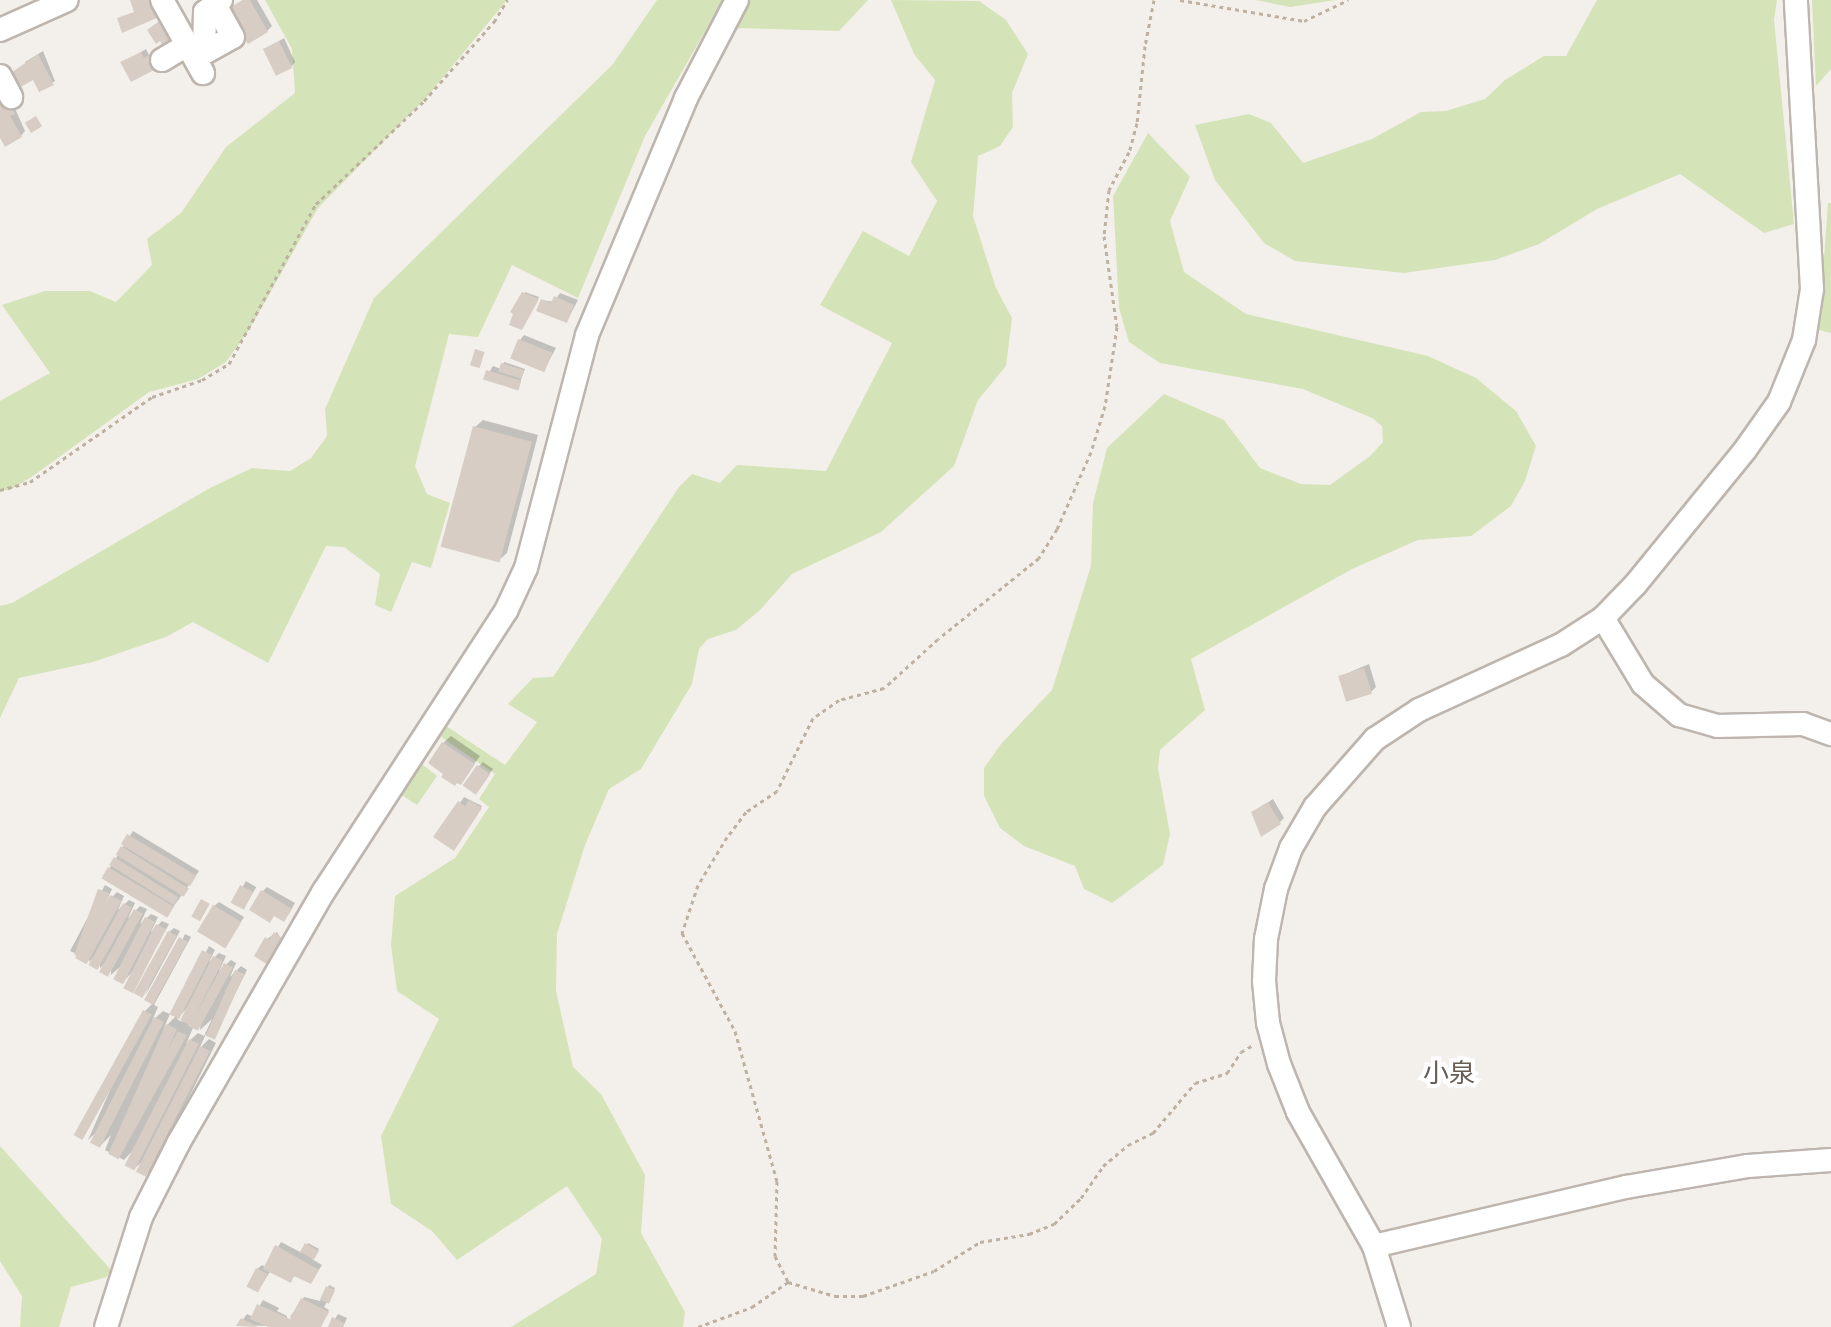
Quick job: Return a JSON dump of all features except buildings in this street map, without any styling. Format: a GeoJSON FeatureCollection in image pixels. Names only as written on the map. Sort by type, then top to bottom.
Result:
{"type":"FeatureCollection","features":[{"type":"Feature","properties":{"kind":"street"},"geometry":{"type":"LineString","coordinates":[[0,30],[21,9],[67,0]]}},
{"type":"Feature","properties":{"kind":"street"},"geometry":{"type":"LineString","coordinates":[[162,0],[197,57]]}},
{"type":"Feature","properties":{"kind":"street"},"geometry":{"type":"LineString","coordinates":[[106,1327],[141,1217],[179,1142],[324,891],[506,611],[526,568],[587,335],[686,98],[737,0]]}},
{"type":"Feature","properties":{"kind":"street"},"geometry":{"type":"LineString","coordinates":[[1399,1327],[1374,1246],[1286,1087],[1265,1003],[1264,961],[1271,908],[1291,848],[1334,782],[1375,739],[1396,724],[1561,645],[1603,618],[1635,585],[1760,432],[1779,402],[1804,340],[1813,261],[1796,0]]}},
{"type":"Feature","properties":{"kind":"street"},"geometry":{"type":"LineString","coordinates":[[162,60],[197,57],[233,37],[218,2]]}},
{"type":"Feature","properties":{"kind":"street"},"geometry":{"type":"LineString","coordinates":[[0,76],[11,97]]}},
{"type":"Feature","properties":{"kind":"street"},"geometry":{"type":"LineString","coordinates":[[1603,618],[1643,684],[1679,715],[1717,726],[1803,724],[1831,734]]}},
{"type":"Feature","properties":{"kind":"street"},"geometry":{"type":"LineString","coordinates":[[1374,1246],[1626,1187],[1748,1166],[1831,1160]]}},
{"type":"Feature","properties":{"kind":"path"},"geometry":{"type":"LineString","coordinates":[[0,490],[30,482],[152,397],[202,380],[229,364],[316,204],[424,101],[494,22],[507,0]]}},
{"type":"Feature","properties":{"kind":"path"},"geometry":{"type":"LineString","coordinates":[[1154,0],[1145,46],[1137,123],[1129,152],[1109,190],[1104,236],[1117,327],[1105,406],[1091,452],[1057,529],[1039,558],[926,649],[884,688],[839,700],[813,718],[777,791],[746,812],[727,837],[698,885],[682,933],[735,1031],[777,1181],[775,1256],[788,1282],[835,1296],[863,1296],[934,1271],[980,1242],[1029,1234],[1054,1224],[1081,1198],[1103,1166],[1128,1145],[1153,1133],[1195,1083],[1227,1073],[1241,1052],[1271,1036]]}},
{"type":"Feature","properties":{"kind":"path"},"geometry":{"type":"LineString","coordinates":[[1180,0],[1304,21],[1348,0]]}},
{"type":"Feature","properties":{"kind":"path"},"geometry":{"type":"LineString","coordinates":[[698,1327],[752,1307],[788,1282]]}},
{"type":"Feature","properties":{"kind":"green space"},"geometry":{"type":"Polygon","coordinates":[[[265,0],[507,0],[425,99],[318,208],[249,330],[226,362],[198,379],[149,392],[33,476],[10,490],[0,490],[0,401],[50,373],[2,305],[45,291],[90,291],[116,302],[152,265],[147,239],[181,213],[226,147],[295,93],[292,49],[265,0]]]}},
{"type":"Feature","properties":{"kind":"green space"},"geometry":{"type":"Polygon","coordinates":[[[657,0],[723,0],[645,136],[578,298],[512,265],[478,337],[449,334],[415,466],[427,494],[450,503],[431,568],[412,562],[391,612],[375,605],[380,574],[344,547],[326,546],[268,663],[193,622],[166,637],[93,662],[19,678],[0,718],[0,606],[12,603],[210,488],[252,468],[290,471],[311,458],[327,436],[325,409],[374,298],[613,64],[657,0]]]}},
{"type":"Feature","properties":{"kind":"green space"},"geometry":{"type":"Polygon","coordinates":[[[747,0],[868,0],[839,31],[736,28],[747,0]]]}},
{"type":"Feature","properties":{"kind":"green space"},"geometry":{"type":"Polygon","coordinates":[[[891,0],[979,1],[1006,20],[1028,54],[1012,93],[1013,127],[1000,146],[978,156],[973,216],[996,288],[1012,318],[1006,366],[978,400],[954,466],[881,532],[792,574],[760,610],[736,630],[708,639],[699,649],[692,684],[641,769],[609,789],[585,845],[557,934],[556,991],[573,1067],[601,1094],[645,1175],[641,1233],[685,1312],[683,1327],[511,1327],[596,1274],[602,1239],[567,1186],[457,1260],[432,1231],[391,1204],[381,1136],[439,1019],[397,991],[391,945],[395,896],[455,858],[489,807],[479,799],[495,774],[441,737],[422,764],[437,776],[417,805],[397,792],[443,724],[505,765],[537,722],[508,704],[533,678],[553,677],[679,487],[692,474],[720,483],[737,465],[826,471],[892,343],[820,305],[863,231],[909,256],[937,201],[911,162],[935,80],[914,54],[891,0]]]}},
{"type":"Feature","properties":{"kind":"green space"},"geometry":{"type":"Polygon","coordinates":[[[1256,0],[1336,0],[1290,7],[1256,0]]]}},
{"type":"Feature","properties":{"kind":"green space"},"geometry":{"type":"Polygon","coordinates":[[[1597,0],[1777,0],[1774,20],[1794,224],[1764,233],[1680,174],[1597,209],[1539,244],[1495,260],[1404,273],[1295,261],[1264,243],[1215,180],[1195,125],[1249,114],[1271,123],[1303,163],[1372,139],[1421,112],[1446,111],[1485,99],[1505,80],[1544,56],[1566,56],[1597,0]]]}},
{"type":"Feature","properties":{"kind":"green space"},"geometry":{"type":"Polygon","coordinates":[[[1812,0],[1831,0],[1831,69],[1816,86],[1812,0]]]}},
{"type":"Feature","properties":{"kind":"green space"},"geometry":{"type":"Polygon","coordinates":[[[1148,133],[1190,177],[1170,221],[1184,272],[1246,314],[1428,356],[1476,378],[1516,411],[1536,446],[1525,481],[1511,506],[1471,536],[1418,540],[1352,569],[1191,659],[1205,710],[1160,750],[1158,768],[1170,834],[1163,865],[1112,903],[1084,889],[1075,866],[1024,846],[1000,828],[984,796],[984,768],[1001,744],[1052,690],[1091,566],[1093,503],[1107,448],[1164,394],[1224,420],[1260,468],[1301,484],[1330,485],[1370,456],[1383,442],[1382,426],[1372,418],[1303,389],[1160,363],[1129,342],[1119,308],[1113,196],[1148,133]]]}},
{"type":"Feature","properties":{"kind":"green space"},"geometry":{"type":"Polygon","coordinates":[[[1828,203],[1831,203],[1831,333],[1819,330],[1828,203]]]}},
{"type":"Feature","properties":{"kind":"green space"},"geometry":{"type":"Polygon","coordinates":[[[0,1146],[111,1270],[107,1277],[71,1287],[59,1327],[20,1327],[22,1296],[0,1261],[0,1146]]]}},
{"type":"Feature","properties":{"kind":"district","name":"小泉"},"geometry":{"type":"Point","coordinates":[1449,1075]}}]}
